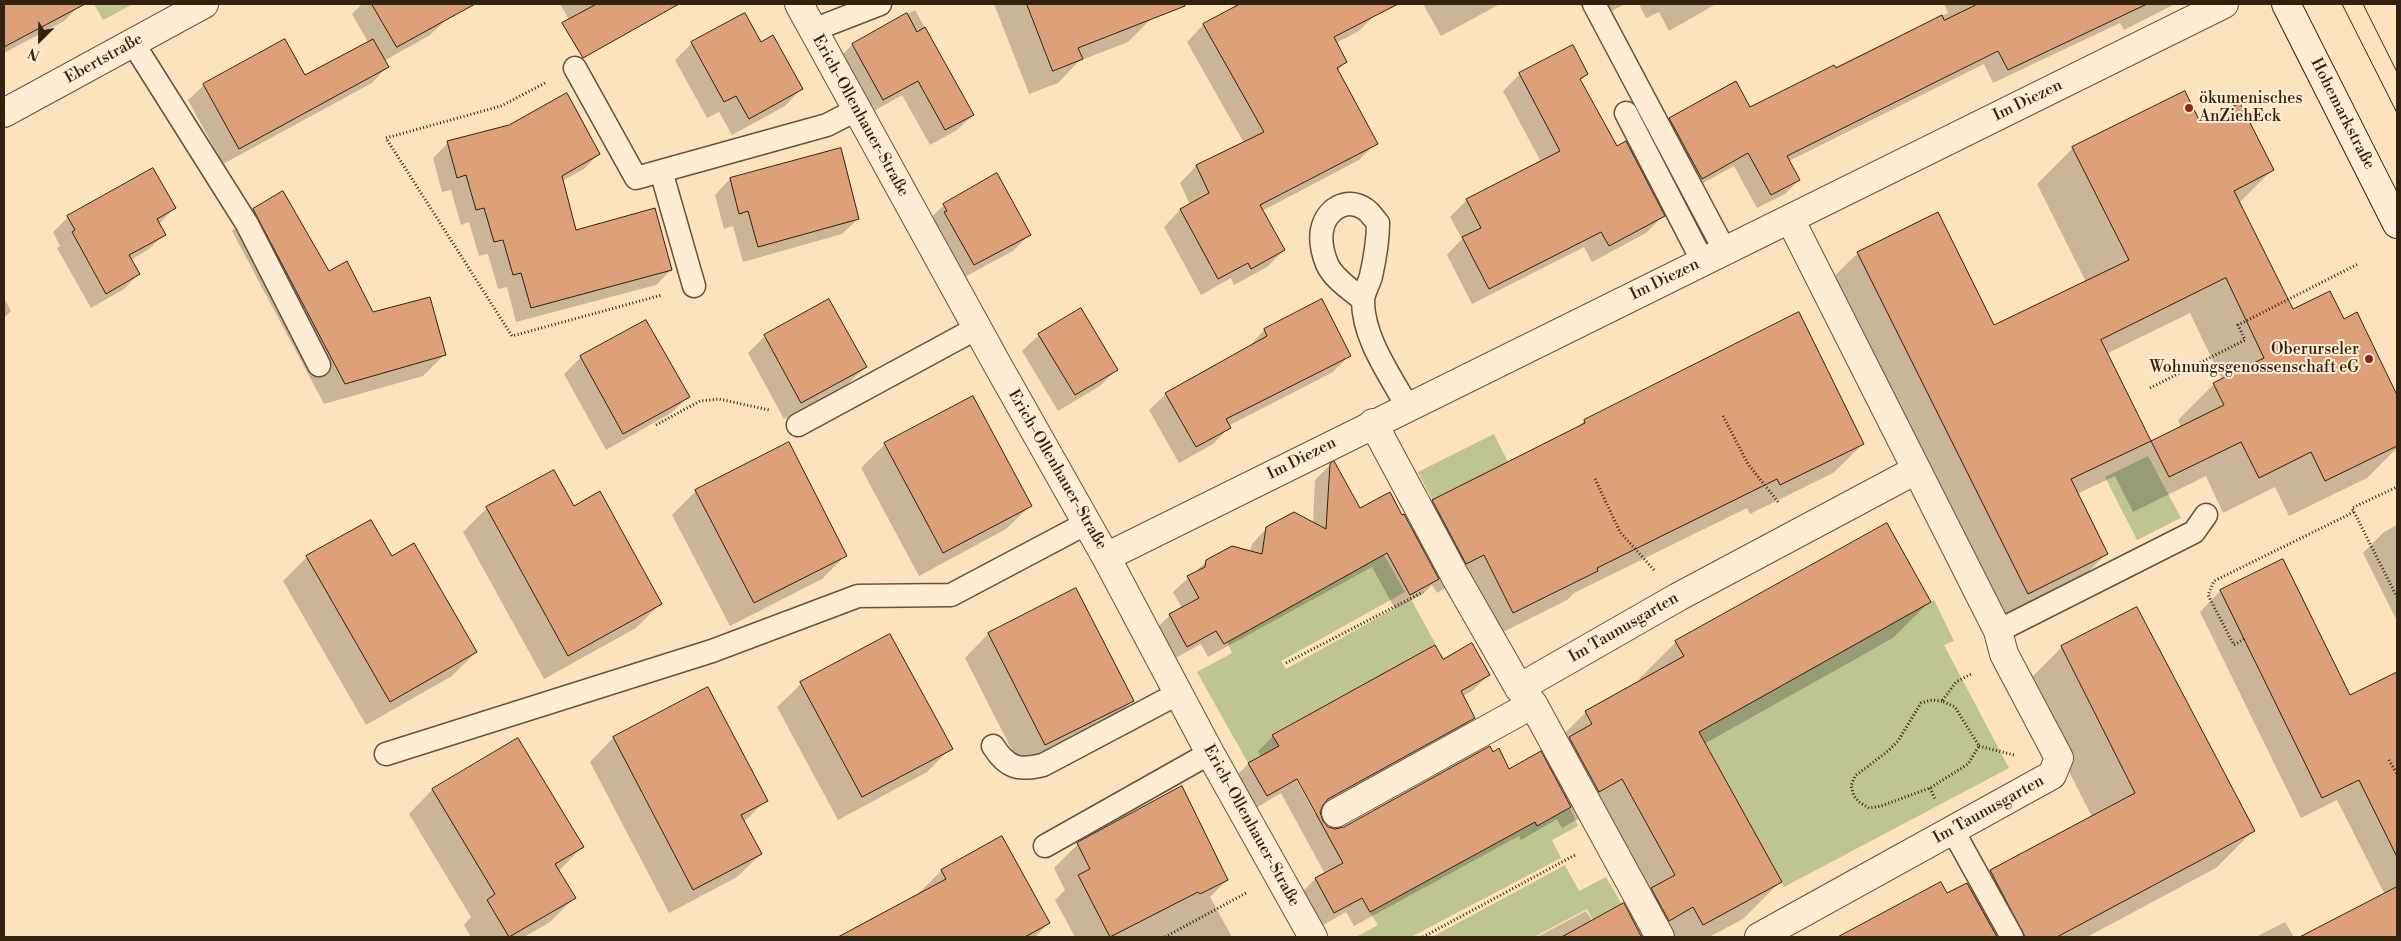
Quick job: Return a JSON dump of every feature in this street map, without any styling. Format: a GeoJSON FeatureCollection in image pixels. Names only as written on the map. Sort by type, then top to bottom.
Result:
{"type":"FeatureCollection","features":[{"type":"Feature","properties":{"kind":"street","name":"Ebertstraße"},"geometry":{"type":"LineString","coordinates":[[4,113],[204,4]]}},
{"type":"Feature","properties":{"kind":"street","name":"Erich-Ollenhauer-Straße"},"geometry":{"type":"LineString","coordinates":[[799,4],[977,328],[1106,556],[1210,753],[1313,937]]}},
{"type":"Feature","properties":{"kind":"street","name":"Im Diezen"},"geometry":{"type":"LineString","coordinates":[[1106,556],[2224,4]]}},
{"type":"Feature","properties":{"kind":"street","name":"Hohemarkstraße"},"geometry":{"type":"LineString","coordinates":[[2286,4],[2397,224]]}},
{"type":"Feature","properties":{"kind":"street","name":"Im Taunusgarten"},"geometry":{"type":"LineString","coordinates":[[1759,937],[2052,775],[2059,758],[1790,219]]}},
{"type":"Feature","properties":{"kind":"street"},"geometry":{"type":"LineString","coordinates":[[1373,423],[1455,576],[1526,696],[1660,937]]}},
{"type":"Feature","properties":{"kind":"street","name":"Im Taunusgarten"},"geometry":{"type":"LineString","coordinates":[[1526,696],[1678,597],[1916,470]]}},
{"type":"Feature","properties":{"kind":"street"},"geometry":{"type":"LineString","coordinates":[[1336,813],[1526,696]]}},
{"type":"Feature","properties":{"kind":"lane"},"geometry":{"type":"LineString","coordinates":[[813,30],[880,4]]}},
{"type":"Feature","properties":{"kind":"lane"},"geometry":{"type":"LineString","coordinates":[[1594,4],[1714,257]]}},
{"type":"Feature","properties":{"kind":"lane"},"geometry":{"type":"LineString","coordinates":[[133,43],[247,224],[319,365]]}},
{"type":"Feature","properties":{"kind":"lane"},"geometry":{"type":"LineString","coordinates":[[575,68],[636,178],[827,126],[856,110]]}},
{"type":"Feature","properties":{"kind":"lane"},"geometry":{"type":"LineString","coordinates":[[1626,112],[1714,257]]}},
{"type":"Feature","properties":{"kind":"lane"},"geometry":{"type":"LineString","coordinates":[[661,171],[694,286]]}},
{"type":"Feature","properties":{"kind":"lane"},"geometry":{"type":"LineString","coordinates":[[1362,299],[1369,330],[1407,406]]}},
{"type":"Feature","properties":{"kind":"lane"},"geometry":{"type":"LineString","coordinates":[[798,425],[977,328]]}},
{"type":"Feature","properties":{"kind":"lane"},"geometry":{"type":"LineString","coordinates":[[2001,642],[2194,532],[2206,515]]}},
{"type":"Feature","properties":{"kind":"lane"},"geometry":{"type":"LineString","coordinates":[[386,754],[712,651],[858,596],[951,596],[1087,523]]}},
{"type":"Feature","properties":{"kind":"lane"},"geometry":{"type":"LineString","coordinates":[[992,746],[1001,759],[1014,767],[1028,769],[1043,765],[1178,693]]}},
{"type":"Feature","properties":{"kind":"lane"},"geometry":{"type":"LineString","coordinates":[[1045,846],[1210,753]]}},
{"type":"Feature","properties":{"kind":"lane"},"geometry":{"type":"LineString","coordinates":[[1952,829],[2012,937]]}},
{"type":"Feature","properties":{"kind":"path"},"geometry":{"type":"LineString","coordinates":[[575,68],[501,106],[386,138],[512,336],[694,286]]}},
{"type":"Feature","properties":{"kind":"path"},"geometry":{"type":"LineString","coordinates":[[2150,388],[2245,340],[2238,325],[2358,264]]}},
{"type":"Feature","properties":{"kind":"path"},"geometry":{"type":"LineString","coordinates":[[656,425],[700,401],[719,399],[767,410],[798,425]]}},
{"type":"Feature","properties":{"kind":"path"},"geometry":{"type":"LineString","coordinates":[[1723,416],[1748,464],[1802,530]]}},
{"type":"Feature","properties":{"kind":"path"},"geometry":{"type":"LineString","coordinates":[[1595,480],[1620,532],[1678,597]]}},
{"type":"Feature","properties":{"kind":"path"},"geometry":{"type":"LineString","coordinates":[[2397,487],[2352,508],[2397,597]]}},
{"type":"Feature","properties":{"kind":"path"},"geometry":{"type":"LineString","coordinates":[[2244,639],[2234,645],[2208,595],[2214,582],[2354,512]]}},
{"type":"Feature","properties":{"kind":"path"},"geometry":{"type":"LineString","coordinates":[[1286,663],[1455,576]]}},
{"type":"Feature","properties":{"kind":"path"},"geometry":{"type":"LineString","coordinates":[[1942,701],[1956,682],[2001,642]]}},
{"type":"Feature","properties":{"kind":"path"},"geometry":{"type":"LineString","coordinates":[[1932,700],[1942,701],[1955,707],[1980,746],[1968,764],[1930,788],[1881,806],[1869,808],[1859,802],[1854,796],[1851,786],[1855,776],[1888,752],[1898,742],[1921,703],[1932,700]]}},
{"type":"Feature","properties":{"kind":"path"},"geometry":{"type":"LineString","coordinates":[[2389,760],[2397,774]]}},
{"type":"Feature","properties":{"kind":"path"},"geometry":{"type":"LineString","coordinates":[[1422,937],[1606,838]]}},
{"type":"Feature","properties":{"kind":"path"},"geometry":{"type":"LineString","coordinates":[[1165,937],[1278,876]]}},
{"type":"Feature","properties":{"kind":"green space"},"geometry":{"type":"Polygon","coordinates":[[[94,4],[133,4],[103,20],[94,4]]]}},
{"type":"Feature","properties":{"kind":"green space"},"geometry":{"type":"Polygon","coordinates":[[[1494,434],[1508,462],[1452,490],[1470,526],[1450,536],[1418,472],[1494,434]]]}},
{"type":"Feature","properties":{"kind":"green space"},"geometry":{"type":"Polygon","coordinates":[[[2148,456],[2181,518],[2137,540],[2105,477],[2148,456]]]}},
{"type":"Feature","properties":{"kind":"green space"},"geometry":{"type":"Polygon","coordinates":[[[1384,555],[1405,592],[1281,661],[1286,669],[1411,599],[1436,645],[1273,734],[1279,745],[1248,763],[1197,672],[1232,653],[1227,642],[1384,555]]]}},
{"type":"Feature","properties":{"kind":"green space"},"geometry":{"type":"Polygon","coordinates":[[[1934,600],[1954,641],[1944,645],[2009,768],[1784,887],[1699,731],[1934,600]]]}},
{"type":"Feature","properties":{"kind":"green space"},"geometry":{"type":"Polygon","coordinates":[[[1570,808],[1578,826],[1552,840],[1561,858],[1411,937],[1356,937],[1378,925],[1370,912],[1535,822],[1537,825],[1570,808]]]}},
{"type":"Feature","properties":{"kind":"green space"},"geometry":{"type":"Polygon","coordinates":[[[1565,865],[1579,891],[1606,877],[1622,904],[1593,920],[1587,909],[1534,937],[1432,937],[1565,865]]]}},
{"type":"Feature","properties":{"kind":"building"},"geometry":{"type":"Polygon","coordinates":[[[4,4],[85,4],[4,47],[4,4]]]}},
{"type":"Feature","properties":{"kind":"building"},"geometry":{"type":"Polygon","coordinates":[[[372,4],[475,4],[397,47],[372,4]]]}},
{"type":"Feature","properties":{"kind":"building"},"geometry":{"type":"Polygon","coordinates":[[[597,4],[679,4],[583,58],[562,23],[597,4]]]}},
{"type":"Feature","properties":{"kind":"building"},"geometry":{"type":"Polygon","coordinates":[[[1027,4],[1185,4],[1185,6],[1078,48],[1083,59],[1053,71],[1027,4]]]}},
{"type":"Feature","properties":{"kind":"building"},"geometry":{"type":"Polygon","coordinates":[[[1240,4],[1398,4],[1334,37],[1347,62],[1337,68],[1378,144],[1260,205],[1285,250],[1251,269],[1248,263],[1218,279],[1180,209],[1209,193],[1196,165],[1264,132],[1203,24],[1240,4]]]}},
{"type":"Feature","properties":{"kind":"building"},"geometry":{"type":"Polygon","coordinates":[[[1978,4],[2147,4],[2008,70],[1998,51],[1787,156],[1800,180],[1771,195],[1748,153],[1702,179],[1669,118],[1736,81],[1750,107],[1834,65],[1836,68],[1942,15],[1944,20],[1978,4]]]}},
{"type":"Feature","properties":{"kind":"building"},"geometry":{"type":"Polygon","coordinates":[[[745,13],[761,42],[773,35],[803,89],[749,119],[736,96],[724,102],[691,42],[745,13]]]}},
{"type":"Feature","properties":{"kind":"building"},"geometry":{"type":"Polygon","coordinates":[[[907,13],[917,32],[925,27],[974,115],[945,130],[918,81],[883,100],[852,44],[907,13]]]}},
{"type":"Feature","properties":{"kind":"building"},"geometry":{"type":"Polygon","coordinates":[[[285,39],[305,75],[373,39],[389,67],[239,149],[203,84],[285,39]]]}},
{"type":"Feature","properties":{"kind":"building"},"geometry":{"type":"Polygon","coordinates":[[[1573,45],[1588,74],[1580,79],[1617,146],[1626,141],[1665,216],[1609,246],[1601,232],[1489,289],[1462,237],[1481,228],[1466,199],[1560,151],[1519,73],[1573,45]]]}},
{"type":"Feature","properties":{"kind":"building"},"geometry":{"type":"Polygon","coordinates":[[[2185,91],[2200,122],[2240,103],[2274,170],[2234,191],[2293,309],[2330,291],[2344,319],[2357,312],[2397,395],[2397,446],[2325,481],[2311,452],[2259,478],[2241,442],[2169,477],[2151,441],[2071,479],[2108,554],[2028,594],[1857,252],[1938,212],[1994,325],[2129,260],[2072,147],[2185,91]],[[2226,278],[2101,340],[2151,441],[2224,405],[2213,383],[2264,358],[2226,278]]]}},
{"type":"Feature","properties":{"kind":"building"},"geometry":{"type":"Polygon","coordinates":[[[567,93],[600,154],[562,176],[576,230],[655,208],[672,270],[531,308],[521,273],[513,275],[503,240],[494,242],[484,208],[476,210],[466,175],[457,178],[447,141],[509,125],[567,93]]]}},
{"type":"Feature","properties":{"kind":"building"},"geometry":{"type":"Polygon","coordinates":[[[841,148],[859,219],[758,247],[748,211],[739,214],[730,178],[841,148]]]}},
{"type":"Feature","properties":{"kind":"building"},"geometry":{"type":"Polygon","coordinates":[[[153,168],[176,208],[157,219],[166,235],[129,255],[140,274],[106,294],[72,232],[75,230],[67,216],[153,168]]]}},
{"type":"Feature","properties":{"kind":"building"},"geometry":{"type":"Polygon","coordinates":[[[997,173],[1031,235],[974,265],[944,212],[947,211],[943,204],[997,173]]]}},
{"type":"Feature","properties":{"kind":"building"},"geometry":{"type":"Polygon","coordinates":[[[283,191],[329,271],[347,261],[373,312],[430,297],[446,355],[345,384],[253,209],[283,191]]]}},
{"type":"Feature","properties":{"kind":"building"},"geometry":{"type":"Polygon","coordinates":[[[829,299],[867,367],[801,403],[764,335],[829,299]]]}},
{"type":"Feature","properties":{"kind":"building"},"geometry":{"type":"Polygon","coordinates":[[[1322,299],[1351,356],[1226,419],[1231,428],[1196,447],[1165,393],[1267,336],[1264,329],[1322,299]]]}},
{"type":"Feature","properties":{"kind":"building"},"geometry":{"type":"Polygon","coordinates":[[[1081,308],[1118,370],[1075,395],[1038,334],[1081,308]]]}},
{"type":"Feature","properties":{"kind":"building"},"geometry":{"type":"Polygon","coordinates":[[[1799,312],[1864,444],[1780,485],[1777,479],[1597,568],[1598,571],[1513,613],[1484,555],[1466,564],[1432,500],[1585,423],[1584,420],[1799,312]]]}},
{"type":"Feature","properties":{"kind":"building"},"geometry":{"type":"Polygon","coordinates":[[[646,320],[690,397],[623,434],[580,356],[646,320]]]}},
{"type":"Feature","properties":{"kind":"building"},"geometry":{"type":"Polygon","coordinates":[[[973,396],[1032,506],[943,553],[884,443],[973,396]]]}},
{"type":"Feature","properties":{"kind":"building"},"geometry":{"type":"Polygon","coordinates":[[[789,442],[847,556],[754,603],[695,490],[789,442]]]}},
{"type":"Feature","properties":{"kind":"building"},"geometry":{"type":"Polygon","coordinates":[[[1334,461],[1360,508],[1390,492],[1439,579],[1410,595],[1387,553],[1224,644],[1216,631],[1187,647],[1169,614],[1199,598],[1187,576],[1205,567],[1206,560],[1232,546],[1262,554],[1266,527],[1294,512],[1326,529],[1330,464],[1334,461]]]}},
{"type":"Feature","properties":{"kind":"building"},"geometry":{"type":"Polygon","coordinates":[[[554,470],[574,506],[600,491],[662,604],[568,656],[486,507],[554,470]]]}},
{"type":"Feature","properties":{"kind":"building"},"geometry":{"type":"Polygon","coordinates":[[[371,520],[392,556],[414,543],[477,652],[390,702],[306,556],[371,520]]]}},
{"type":"Feature","properties":{"kind":"building"},"geometry":{"type":"Polygon","coordinates":[[[1887,523],[1931,602],[1699,732],[1782,882],[1703,925],[1693,907],[1669,921],[1651,888],[1675,875],[1622,779],[1599,792],[1569,737],[1592,724],[1585,711],[1684,656],[1675,641],[1887,523]]]}},
{"type":"Feature","properties":{"kind":"building"},"geometry":{"type":"Polygon","coordinates":[[[2283,559],[2350,695],[2397,672],[2397,857],[2359,780],[2322,798],[2220,590],[2283,559]]]}},
{"type":"Feature","properties":{"kind":"building"},"geometry":{"type":"Polygon","coordinates":[[[1076,588],[1134,701],[1045,745],[988,633],[1076,588]]]}},
{"type":"Feature","properties":{"kind":"building"},"geometry":{"type":"Polygon","coordinates":[[[2137,607],[2255,831],[2057,937],[2025,937],[1990,870],[2135,793],[2061,646],[2137,607]]]}},
{"type":"Feature","properties":{"kind":"building"},"geometry":{"type":"Polygon","coordinates":[[[890,634],[953,749],[862,797],[800,682],[890,634]]]}},
{"type":"Feature","properties":{"kind":"building"},"geometry":{"type":"Polygon","coordinates":[[[1472,643],[1490,675],[1461,691],[1475,718],[1328,799],[1320,812],[1323,821],[1328,827],[1335,829],[1344,827],[1490,746],[1493,752],[1499,748],[1509,769],[1541,751],[1571,807],[1537,826],[1535,822],[1370,912],[1362,898],[1334,913],[1315,878],[1343,863],[1297,779],[1267,796],[1248,763],[1279,746],[1272,735],[1435,645],[1443,659],[1472,643]]]}},
{"type":"Feature","properties":{"kind":"building"},"geometry":{"type":"Polygon","coordinates":[[[708,687],[768,801],[741,815],[762,854],[693,890],[613,737],[708,687]]]}},
{"type":"Feature","properties":{"kind":"building"},"geometry":{"type":"Polygon","coordinates":[[[518,738],[584,847],[555,864],[576,898],[509,937],[487,900],[495,894],[432,789],[518,738]]]}},
{"type":"Feature","properties":{"kind":"building"},"geometry":{"type":"Polygon","coordinates":[[[1182,786],[1228,880],[1200,894],[1198,892],[1110,937],[1078,875],[1090,869],[1077,843],[1182,786]]]}},
{"type":"Feature","properties":{"kind":"building"},"geometry":{"type":"Polygon","coordinates":[[[1002,836],[1050,923],[1025,937],[838,937],[946,879],[941,870],[1002,836]]]}},
{"type":"Feature","properties":{"kind":"building"},"geometry":{"type":"Polygon","coordinates":[[[1941,882],[1947,893],[1967,883],[1997,937],[1838,937],[1941,882]]]}},
{"type":"Feature","properties":{"kind":"building"},"geometry":{"type":"Polygon","coordinates":[[[2397,887],[2397,937],[2300,937],[2397,887]]]}},
{"type":"Feature","properties":{"kind":"building"},"geometry":{"type":"Polygon","coordinates":[[[1624,903],[1641,936],[1562,937],[1624,903]]]}},
{"type":"Feature","properties":{"kind":"tram line"},"geometry":{"type":"LineString","coordinates":[[2342,4],[2397,113]]}},
{"type":"Feature","properties":{"kind":"tram line"},"geometry":{"type":"LineString","coordinates":[[2363,4],[2397,72]]}},
{"type":"Feature","properties":{"kind":"place","name":"ökumenisches AnZiehEck"},"geometry":{"type":"Point","coordinates":[2189,108]}},
{"type":"Feature","properties":{"kind":"place","name":"Oberurseler Wohnungsgenossenschaft eG"},"geometry":{"type":"Point","coordinates":[2369,359]}}]}
